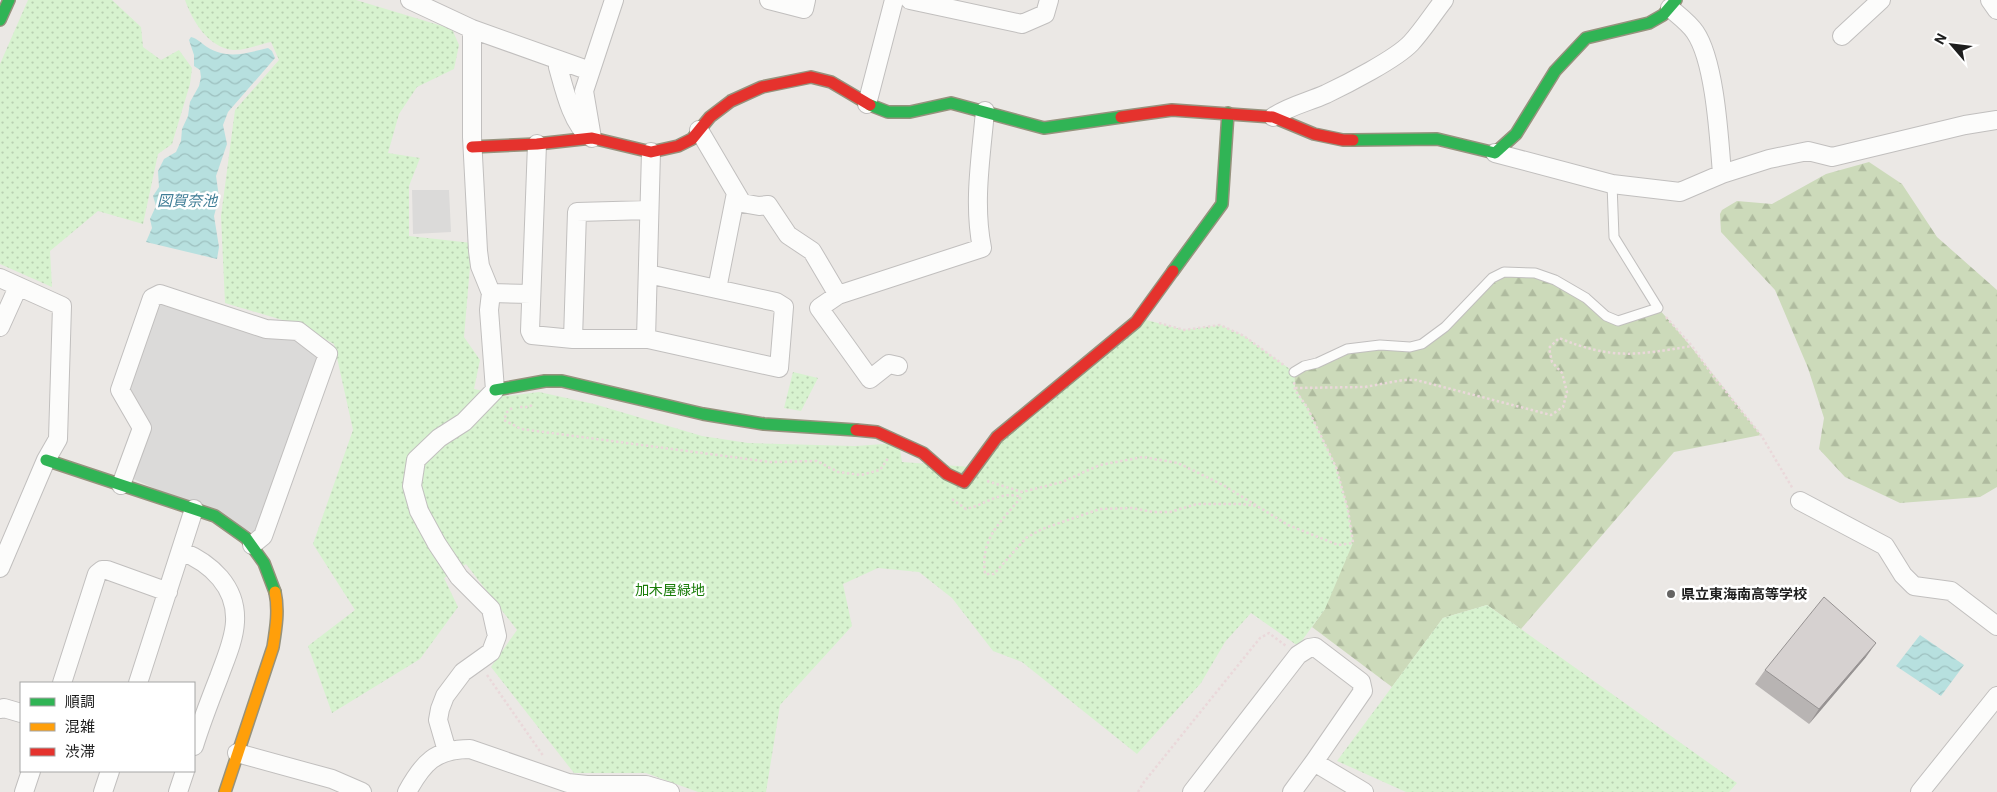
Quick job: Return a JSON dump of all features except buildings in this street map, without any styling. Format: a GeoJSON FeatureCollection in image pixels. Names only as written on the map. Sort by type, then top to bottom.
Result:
{"type":"FeatureCollection","features":[{"type":"Feature","properties":{"kind":"street"},"geometry":{"type":"LineString","coordinates":[[0,20],[9,0]]}},
{"type":"Feature","properties":{"kind":"street"},"geometry":{"type":"LineString","coordinates":[[410,0],[472,29],[590,71]]}},
{"type":"Feature","properties":{"kind":"street"},"geometry":{"type":"LineString","coordinates":[[592,138],[584,91],[614,0]]}},
{"type":"Feature","properties":{"kind":"street"},"geometry":{"type":"LineString","coordinates":[[768,0],[804,9],[806,0]]}},
{"type":"Feature","properties":{"kind":"street"},"geometry":{"type":"LineString","coordinates":[[866,104],[894,0]]}},
{"type":"Feature","properties":{"kind":"street"},"geometry":{"type":"LineString","coordinates":[[910,0],[964,6],[1022,24],[1045,14],[1048,0]]}},
{"type":"Feature","properties":{"kind":"street"},"geometry":{"type":"LineString","coordinates":[[1273,117],[1285,109],[1325,94],[1397,54],[1411,43],[1444,0]]}},
{"type":"Feature","properties":{"kind":"street"},"geometry":{"type":"LineString","coordinates":[[1842,36],[1881,0]]}},
{"type":"Feature","properties":{"kind":"street"},"geometry":{"type":"LineString","coordinates":[[1990,0],[1997,10]]}},
{"type":"Feature","properties":{"kind":"street"},"geometry":{"type":"LineString","coordinates":[[1495,153],[1516,134],[1556,71],[1586,38],[1649,23],[1663,15],[1673,4],[1694,31],[1705,52],[1716,111],[1722,174]]}},
{"type":"Feature","properties":{"kind":"street"},"geometry":{"type":"LineString","coordinates":[[472,29],[472,147],[478,251],[480,266],[492,293],[489,310],[495,390]]}},
{"type":"Feature","properties":{"kind":"street"},"geometry":{"type":"LineString","coordinates":[[558,67],[581,130],[592,138]]}},
{"type":"Feature","properties":{"kind":"street"},"geometry":{"type":"LineString","coordinates":[[472,147],[537,144],[592,138],[651,152],[678,146],[692,139],[710,117],[738,98],[762,87],[811,77],[830,82],[866,104],[888,112],[910,112],[951,103],[1044,128],[1172,110],[1273,117],[1314,134],[1343,140],[1437,139],[1612,184],[1680,192],[1722,174],[1769,158],[1808,151],[1832,157],[1964,125],[1997,120]]}},
{"type":"Feature","properties":{"kind":"street"},"geometry":{"type":"LineString","coordinates":[[898,366],[889,364],[870,379],[819,308],[838,295],[982,248],[978,226],[977,192],[985,112]]}},
{"type":"Feature","properties":{"kind":"street"},"geometry":{"type":"LineString","coordinates":[[447,751],[438,720],[445,696],[463,672],[491,652],[497,636],[491,609],[459,577],[437,544],[419,511],[412,486],[416,460],[439,438],[464,422],[495,390],[545,381],[562,381],[703,414],[764,424],[877,432],[924,453],[947,474],[964,482],[996,437],[1139,318],[1222,204],[1228,113]]}},
{"type":"Feature","properties":{"kind":"street"},"geometry":{"type":"LineString","coordinates":[[699,130],[742,203],[759,206],[768,205],[788,235],[812,251],[838,295]]}},
{"type":"Feature","properties":{"kind":"street"},"geometry":{"type":"LineString","coordinates":[[537,144],[530,331],[532,335],[573,339],[646,339],[779,368],[784,307],[776,302],[648,274]]}},
{"type":"Feature","properties":{"kind":"street"},"geometry":{"type":"LineString","coordinates":[[646,339],[651,152]]}},
{"type":"Feature","properties":{"kind":"street"},"geometry":{"type":"LineString","coordinates":[[716,289],[736,193]]}},
{"type":"Feature","properties":{"kind":"street"},"geometry":{"type":"LineString","coordinates":[[573,339],[576,212],[650,210]]}},
{"type":"Feature","properties":{"kind":"street"},"geometry":{"type":"LineString","coordinates":[[0,278],[62,306],[58,439],[46,460],[0,568]]}},
{"type":"Feature","properties":{"kind":"street"},"geometry":{"type":"LineString","coordinates":[[0,327],[18,287]]}},
{"type":"Feature","properties":{"kind":"street"},"geometry":{"type":"LineString","coordinates":[[492,293],[531,294]]}},
{"type":"Feature","properties":{"kind":"street"},"geometry":{"type":"LineString","coordinates":[[121,485],[142,428],[120,390],[152,298],[160,294],[266,329],[298,331],[328,354],[263,536],[252,545]]}},
{"type":"Feature","properties":{"kind":"street"},"geometry":{"type":"LineString","coordinates":[[46,460],[215,516],[233,528],[252,545],[264,563],[273,584],[277,601],[277,624],[273,647],[225,792]]}},
{"type":"Feature","properties":{"kind":"street"},"geometry":{"type":"LineString","coordinates":[[1800,501],[1885,546],[1903,575],[1914,586],[1951,591],[1997,626]]}},
{"type":"Feature","properties":{"kind":"street"},"geometry":{"type":"LineString","coordinates":[[138,682],[194,509]]}},
{"type":"Feature","properties":{"kind":"street"},"geometry":{"type":"LineString","coordinates":[[181,551],[198,558],[216,571],[226,585],[232,600],[236,621],[232,641],[195,741]]}},
{"type":"Feature","properties":{"kind":"street"},"geometry":{"type":"LineString","coordinates":[[62,682],[97,574],[102,570],[107,570],[168,592]]}},
{"type":"Feature","properties":{"kind":"street"},"geometry":{"type":"LineString","coordinates":[[1192,792],[1298,656],[1309,648],[1315,647],[1361,682],[1362,691],[1292,792]]}},
{"type":"Feature","properties":{"kind":"street"},"geometry":{"type":"LineString","coordinates":[[1920,792],[1997,696]]}},
{"type":"Feature","properties":{"kind":"street"},"geometry":{"type":"LineString","coordinates":[[0,709],[4,708],[20,713]]}},
{"type":"Feature","properties":{"kind":"street"},"geometry":{"type":"LineString","coordinates":[[407,792],[419,770],[433,758],[447,751],[470,749],[578,784],[646,784],[670,792]]}},
{"type":"Feature","properties":{"kind":"street"},"geometry":{"type":"LineString","coordinates":[[238,753],[332,779],[362,792]]}},
{"type":"Feature","properties":{"kind":"street"},"geometry":{"type":"LineString","coordinates":[[1314,762],[1364,792]]}},
{"type":"Feature","properties":{"kind":"street"},"geometry":{"type":"LineString","coordinates":[[24,792],[31,772]]}},
{"type":"Feature","properties":{"kind":"street"},"geometry":{"type":"LineString","coordinates":[[103,792],[110,772]]}},
{"type":"Feature","properties":{"kind":"street"},"geometry":{"type":"LineString","coordinates":[[178,792],[185,772]]}},
{"type":"Feature","properties":{"kind":"lane"},"geometry":{"type":"LineString","coordinates":[[1294,372],[1304,366],[1317,363],[1347,349],[1380,345],[1410,347],[1422,344],[1445,327],[1492,278],[1504,272],[1535,274],[1555,280],[1586,298],[1606,316],[1618,321],[1658,308],[1614,237],[1612,184]]}},
{"type":"Feature","properties":{"kind":"path"},"geometry":{"type":"LineString","coordinates":[[1658,308],[1692,346],[1711,373],[1761,435],[1800,501]]}},
{"type":"Feature","properties":{"kind":"path"},"geometry":{"type":"LineString","coordinates":[[964,482],[976,478],[1022,492],[1062,482],[1100,465],[1143,457],[1178,463],[1222,485],[1288,525],[1338,545],[1353,543],[1348,510],[1336,468],[1307,407],[1295,388],[1294,372],[1244,336],[1220,325],[1184,330],[1139,318]]}},
{"type":"Feature","properties":{"kind":"path"},"geometry":{"type":"LineString","coordinates":[[1295,388],[1365,386],[1403,380],[1416,380],[1551,415],[1564,407],[1567,392],[1562,374],[1552,362],[1549,348],[1559,338],[1585,348],[1614,354],[1641,355],[1692,346]]}},
{"type":"Feature","properties":{"kind":"path"},"geometry":{"type":"LineString","coordinates":[[534,403],[529,407],[513,407],[507,412],[504,420],[521,429],[714,456],[770,462],[817,460],[838,472],[861,475],[880,470],[899,443]]}},
{"type":"Feature","properties":{"kind":"path"},"geometry":{"type":"LineString","coordinates":[[949,496],[956,504],[966,509],[1000,496],[1015,494],[1021,497],[995,527],[988,540],[983,563],[984,574],[994,574],[1026,538],[1042,529],[1100,509],[1132,508],[1153,512],[1170,512],[1197,504],[1242,504],[1258,507]]}},
{"type":"Feature","properties":{"kind":"path"},"geometry":{"type":"LineString","coordinates":[[1138,792],[1144,782],[1260,638],[1269,633],[1298,656]]}},
{"type":"Feature","properties":{"kind":"path"},"geometry":{"type":"LineString","coordinates":[[478,661],[556,778]]}},
{"type":"Feature","properties":{"kind":"green space"},"geometry":{"type":"Polygon","coordinates":[[[28,0],[112,0],[141,27],[143,47],[161,60],[179,50],[192,68],[190,84],[172,144],[158,154],[143,224],[98,211],[50,251],[52,287],[0,264],[0,64],[28,0]]]}},
{"type":"Feature","properties":{"kind":"green space","name":"加木屋緑地"},"geometry":{"type":"Polygon","coordinates":[[[185,0],[356,0],[452,29],[459,45],[454,69],[417,87],[399,114],[388,153],[420,158],[409,186],[409,236],[472,243],[464,337],[480,360],[474,389],[507,396],[539,392],[594,404],[702,436],[748,443],[855,446],[899,443],[902,462],[971,467],[1139,318],[1184,330],[1220,325],[1244,336],[1294,372],[1295,388],[1307,407],[1336,467],[1348,509],[1353,543],[1325,609],[1298,646],[1251,613],[1225,642],[1201,683],[1137,754],[1022,662],[993,651],[952,598],[919,572],[878,568],[843,584],[852,626],[780,705],[766,792],[698,792],[646,773],[574,773],[491,667],[517,630],[466,564],[444,578],[458,607],[420,659],[332,713],[308,646],[355,610],[313,544],[353,430],[334,344],[299,325],[225,303],[221,216],[235,110],[279,60],[271,42],[237,50],[224,48],[216,44],[197,25],[185,0]]]}},
{"type":"Feature","properties":{"kind":"green space"},"geometry":{"type":"Polygon","coordinates":[[[1869,162],[1902,184],[1937,237],[1997,290],[1997,487],[1980,497],[1900,503],[1845,477],[1819,449],[1824,418],[1808,368],[1775,290],[1721,232],[1720,214],[1722,210],[1737,201],[1772,204],[1826,174],[1869,162]]]}},
{"type":"Feature","properties":{"kind":"green space"},"geometry":{"type":"Polygon","coordinates":[[[1504,272],[1535,273],[1618,321],[1658,308],[1761,435],[1674,452],[1521,629],[1487,605],[1443,618],[1392,687],[1312,627],[1325,609],[1336,467],[1307,407],[1295,390],[1294,372],[1347,349],[1422,344],[1504,272]]]}},
{"type":"Feature","properties":{"kind":"green space"},"geometry":{"type":"Polygon","coordinates":[[[793,372],[818,378],[801,411],[784,408],[793,372]]]}},
{"type":"Feature","properties":{"kind":"green space"},"geometry":{"type":"Polygon","coordinates":[[[1487,605],[1737,783],[1729,792],[1406,792],[1337,761],[1443,618],[1487,605]]]}},
{"type":"Feature","properties":{"kind":"shaded area"},"geometry":{"type":"Polygon","coordinates":[[[412,190],[449,190],[451,232],[413,234],[412,190]]]}},
{"type":"Feature","properties":{"kind":"shaded area"},"geometry":{"type":"Polygon","coordinates":[[[159,298],[302,342],[321,359],[256,534],[131,478],[147,428],[125,390],[159,298]]]}},
{"type":"Feature","properties":{"kind":"water","name":"図賀奈池"},"geometry":{"type":"Polygon","coordinates":[[[191,37],[207,47],[222,53],[237,54],[268,48],[272,51],[275,58],[228,112],[223,125],[227,144],[216,176],[219,197],[214,216],[219,247],[217,259],[146,242],[152,228],[150,219],[156,206],[153,196],[159,187],[158,171],[164,159],[176,152],[181,141],[182,129],[188,116],[190,102],[199,86],[201,77],[200,70],[194,66],[194,55],[189,40],[191,37]]]}},
{"type":"Feature","properties":{"kind":"water"},"geometry":{"type":"Polygon","coordinates":[[[1920,635],[1964,665],[1941,696],[1896,666],[1920,635]]]}},
{"type":"Feature","properties":{"kind":"traffic: fast"},"geometry":{"type":"LineString","coordinates":[[0,20],[9,0]]}},
{"type":"Feature","properties":{"kind":"traffic: fast"},"geometry":{"type":"LineString","coordinates":[[1353,140],[1437,139],[1495,153],[1516,134],[1555,71],[1586,38],[1649,23],[1663,15],[1676,0]]}},
{"type":"Feature","properties":{"kind":"traffic: fast"},"geometry":{"type":"LineString","coordinates":[[870,105],[888,112],[910,112],[951,103],[1044,128],[1121,117]]}},
{"type":"Feature","properties":{"kind":"traffic: fast"},"geometry":{"type":"LineString","coordinates":[[1173,271],[1222,204],[1228,113]]}},
{"type":"Feature","properties":{"kind":"traffic: fast"},"geometry":{"type":"LineString","coordinates":[[495,390],[545,381],[562,381],[703,414],[764,424],[856,430]]}},
{"type":"Feature","properties":{"kind":"traffic: fast"},"geometry":{"type":"LineString","coordinates":[[46,460],[215,516],[246,538],[264,563],[275,592]]}},
{"type":"Feature","properties":{"kind":"traffic: slow"},"geometry":{"type":"LineString","coordinates":[[225,792],[273,647],[277,612],[275,592]]}},
{"type":"Feature","properties":{"kind":"traffic: jam"},"geometry":{"type":"LineString","coordinates":[[472,147],[537,144],[592,138],[651,152],[678,146],[692,139],[710,117],[731,101],[762,87],[811,77],[831,82],[870,105]]}},
{"type":"Feature","properties":{"kind":"traffic: jam"},"geometry":{"type":"LineString","coordinates":[[1121,117],[1172,110],[1273,117],[1314,134],[1343,140],[1353,140]]}},
{"type":"Feature","properties":{"kind":"traffic: jam"},"geometry":{"type":"LineString","coordinates":[[856,430],[877,432],[923,453],[947,474],[964,482],[997,437],[1136,322],[1173,271]]}},
{"type":"Feature","properties":{"kind":"place","name":"県立東海南高等学校"},"geometry":{"type":"Point","coordinates":[1671,594]}}]}
